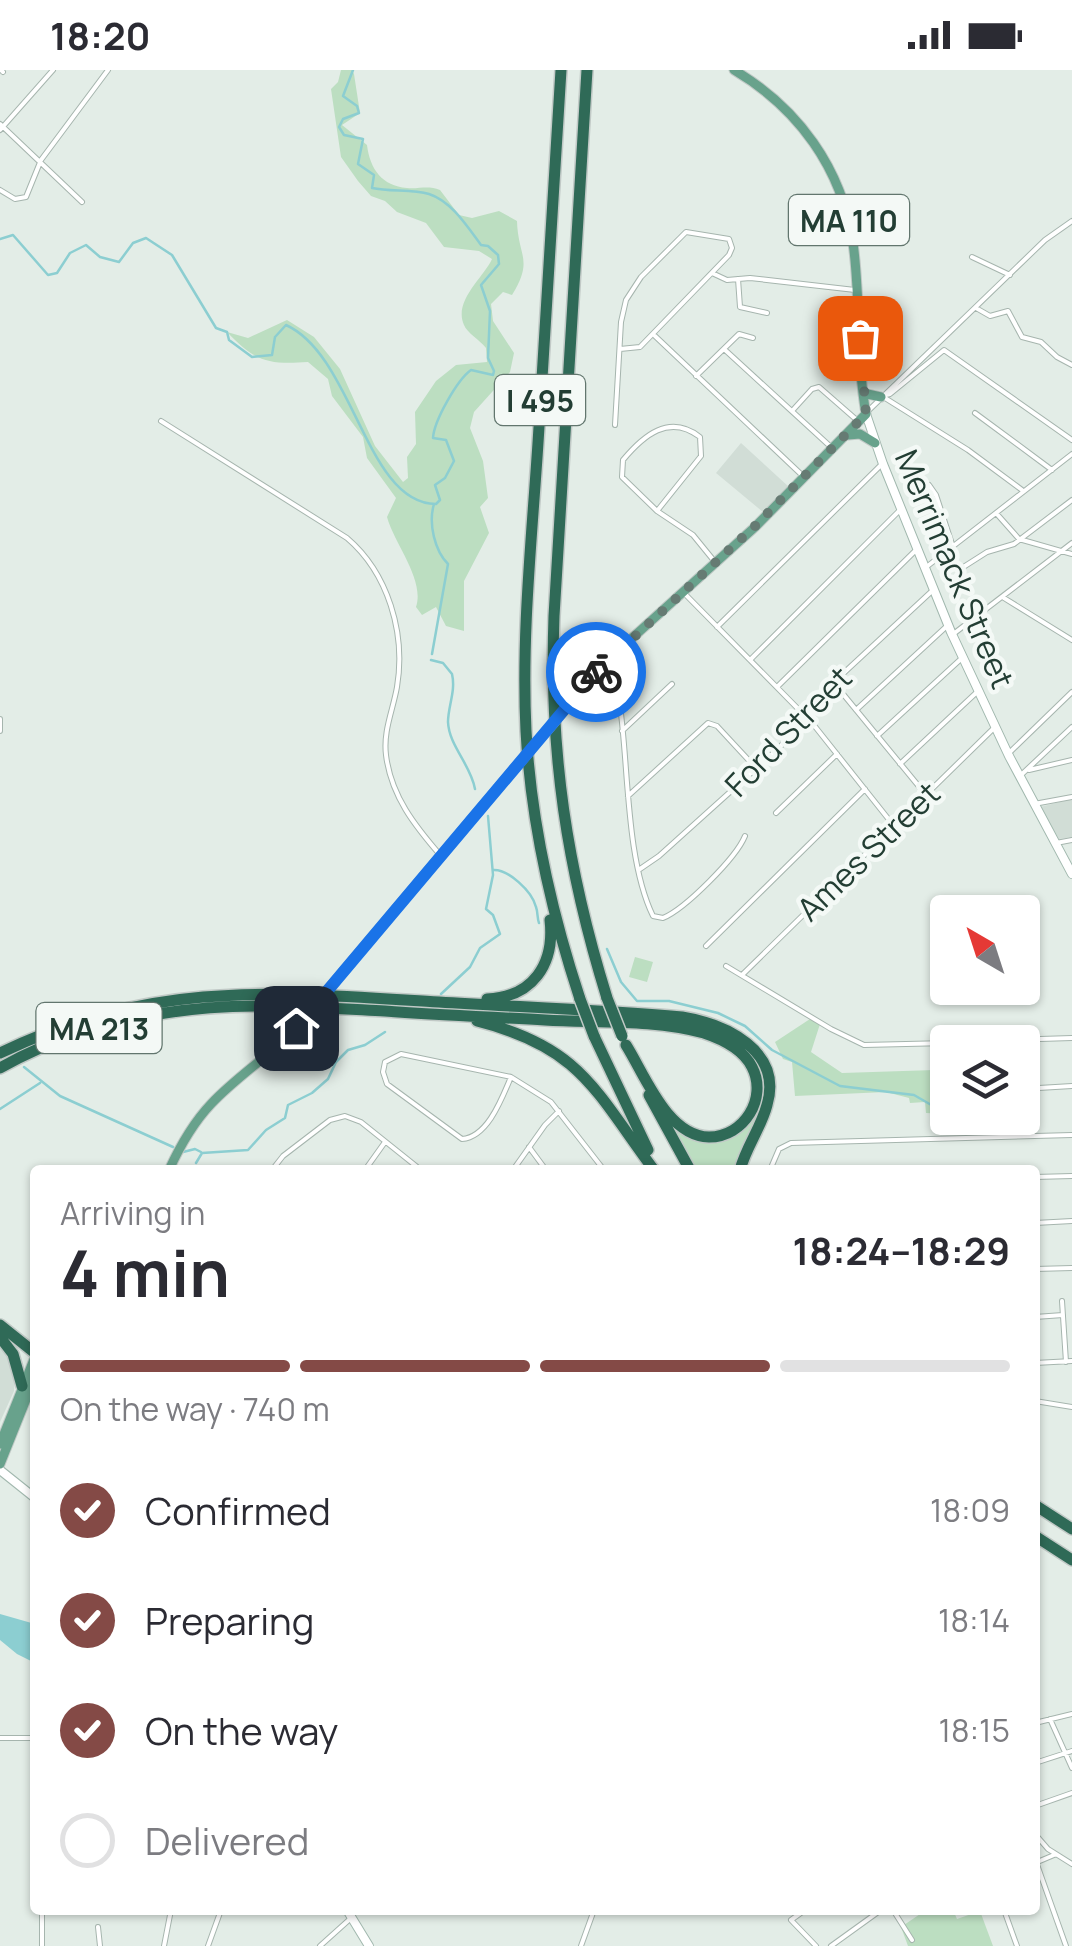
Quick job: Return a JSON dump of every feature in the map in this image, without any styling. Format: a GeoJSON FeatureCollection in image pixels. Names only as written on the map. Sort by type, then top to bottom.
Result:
{"type":"FeatureCollection","features":[{"type":"Feature","properties":{"kind":"highway","name":"I 495"},"geometry":{"type":"LineString","coordinates":[[560,70],[525,660],[531,788],[546,882],[580,998],[622,1101],[654,1165]]}},
{"type":"Feature","properties":{"kind":"highway","name":"I 495"},"geometry":{"type":"LineString","coordinates":[[587,70],[554,624],[557,778],[582,912],[607,998],[660,1117],[687,1165]]}},
{"type":"Feature","properties":{"kind":"highway"},"geometry":{"type":"LineString","coordinates":[[393,999],[492,999],[530,986],[543,970],[550,946],[546,882]]}},
{"type":"Feature","properties":{"kind":"highway","name":"MA 213"},"geometry":{"type":"LineString","coordinates":[[0,1049],[122,1009],[197,996],[274,992],[393,999]]}},
{"type":"Feature","properties":{"kind":"highway"},"geometry":{"type":"LineString","coordinates":[[393,999],[670,1016],[698,1020],[729,1031],[755,1050],[769,1079],[768,1103],[742,1165]]}},
{"type":"Feature","properties":{"kind":"highway","name":"MA 213"},"geometry":{"type":"LineString","coordinates":[[0,1068],[89,1031],[183,1010],[284,1005],[454,1015]]}},
{"type":"Feature","properties":{"kind":"highway"},"geometry":{"type":"LineString","coordinates":[[454,1015],[676,1028],[712,1036],[738,1050],[755,1072],[758,1089],[750,1115],[741,1126],[726,1134],[702,1136],[685,1130],[666,1110],[624,1040]]}},
{"type":"Feature","properties":{"kind":"highway"},"geometry":{"type":"LineString","coordinates":[[454,1015],[520,1034],[566,1059],[588,1079],[652,1165]]}},
{"type":"Feature","properties":{"kind":"highway"},"geometry":{"type":"LineString","coordinates":[[0,1325],[30,1352]]}},
{"type":"Feature","properties":{"kind":"highway"},"geometry":{"type":"LineString","coordinates":[[0,1336],[30,1354]]}},
{"type":"Feature","properties":{"kind":"highway"},"geometry":{"type":"LineString","coordinates":[[0,1336],[16,1363],[22,1386]]}},
{"type":"Feature","properties":{"kind":"highway"},"geometry":{"type":"LineString","coordinates":[[15,1336],[30,1340]]}},
{"type":"Feature","properties":{"kind":"highway"},"geometry":{"type":"LineString","coordinates":[[1040,1508],[1072,1529]]}},
{"type":"Feature","properties":{"kind":"highway"},"geometry":{"type":"LineString","coordinates":[[1040,1539],[1072,1560]]}},
{"type":"Feature","properties":{"kind":"main road","name":"Merrimack Street"},"geometry":{"type":"LineString","coordinates":[[734,70],[777,100],[822,154],[835,179],[849,221],[857,290],[862,418],[978,692],[1072,874]]}},
{"type":"Feature","properties":{"kind":"main road"},"geometry":{"type":"LineString","coordinates":[[863,394],[881,397]]}},
{"type":"Feature","properties":{"kind":"main road"},"geometry":{"type":"LineString","coordinates":[[176,1165],[208,1108],[277,1048],[304,1018],[596,672],[862,418]]}},
{"type":"Feature","properties":{"kind":"main road"},"geometry":{"type":"LineString","coordinates":[[845,436],[860,434],[875,443]]}},
{"type":"Feature","properties":{"kind":"main road"},"geometry":{"type":"LineString","coordinates":[[0,1444],[30,1368]]}},
{"type":"Feature","properties":{"kind":"main road"},"geometry":{"type":"LineString","coordinates":[[30,1390],[0,1467],[30,1494]]}},
{"type":"Feature","properties":{"kind":"main road"},"geometry":{"type":"LineString","coordinates":[[350,1915],[369,1946]]}},
{"type":"Feature","properties":{"kind":"street"},"geometry":{"type":"LineString","coordinates":[[53,70],[1,127],[82,202]]}},
{"type":"Feature","properties":{"kind":"street"},"geometry":{"type":"LineString","coordinates":[[0,190],[15,199],[24,199],[41,160],[108,70]]}},
{"type":"Feature","properties":{"kind":"street"},"geometry":{"type":"LineString","coordinates":[[792,412],[812,389],[819,387],[862,418],[1045,240],[1072,221]]}},
{"type":"Feature","properties":{"kind":"street"},"geometry":{"type":"LineString","coordinates":[[615,425],[622,316],[628,294],[686,232],[723,236],[730,241],[731,252],[640,347],[620,349]]}},
{"type":"Feature","properties":{"kind":"street"},"geometry":{"type":"LineString","coordinates":[[972,257],[1010,275]]}},
{"type":"Feature","properties":{"kind":"street"},"geometry":{"type":"LineString","coordinates":[[712,273],[724,280],[857,290]]}},
{"type":"Feature","properties":{"kind":"street"},"geometry":{"type":"LineString","coordinates":[[738,279],[740,307],[767,314]]}},
{"type":"Feature","properties":{"kind":"street"},"geometry":{"type":"LineString","coordinates":[[976,308],[990,316],[1008,311],[1022,337],[1041,342],[1056,357],[1072,364]]}},
{"type":"Feature","properties":{"kind":"street"},"geometry":{"type":"LineString","coordinates":[[696,376],[738,334],[752,338]]}},
{"type":"Feature","properties":{"kind":"street"},"geometry":{"type":"LineString","coordinates":[[655,336],[804,477]]}},
{"type":"Feature","properties":{"kind":"street"},"geometry":{"type":"LineString","coordinates":[[724,349],[832,448]]}},
{"type":"Feature","properties":{"kind":"street"},"geometry":{"type":"LineString","coordinates":[[881,397],[944,350],[1072,440]]}},
{"type":"Feature","properties":{"kind":"street"},"geometry":{"type":"LineString","coordinates":[[881,397],[893,400],[1024,491]]}},
{"type":"Feature","properties":{"kind":"street"},"geometry":{"type":"LineString","coordinates":[[975,413],[1052,470]]}},
{"type":"Feature","properties":{"kind":"street"},"geometry":{"type":"LineString","coordinates":[[161,421],[347,538],[371,561],[387,593],[398,643],[397,686],[385,732],[388,768],[402,806],[441,856]]}},
{"type":"Feature","properties":{"kind":"street"},"geometry":{"type":"LineString","coordinates":[[656,511],[701,456],[700,437],[687,428],[668,427],[650,432],[623,460],[622,477],[656,511],[693,535],[715,562]]}},
{"type":"Feature","properties":{"kind":"street"},"geometry":{"type":"LineString","coordinates":[[925,568],[1072,454]]}},
{"type":"Feature","properties":{"kind":"street"},"geometry":{"type":"LineString","coordinates":[[717,627],[882,464]]}},
{"type":"Feature","properties":{"kind":"street"},"geometry":{"type":"LineString","coordinates":[[929,484],[938,493],[953,546]]}},
{"type":"Feature","properties":{"kind":"street"},"geometry":{"type":"LineString","coordinates":[[965,566],[1019,539],[1072,500]]}},
{"type":"Feature","properties":{"kind":"street"},"geometry":{"type":"LineString","coordinates":[[750,660],[901,509]]}},
{"type":"Feature","properties":{"kind":"street"},"geometry":{"type":"LineString","coordinates":[[996,513],[1019,539],[1072,554]]}},
{"type":"Feature","properties":{"kind":"street"},"geometry":{"type":"LineString","coordinates":[[952,635],[1072,543]]}},
{"type":"Feature","properties":{"kind":"street"},"geometry":{"type":"LineString","coordinates":[[777,687],[917,548]]}},
{"type":"Feature","properties":{"kind":"street","name":"Ford Street"},"geometry":{"type":"LineString","coordinates":[[640,869],[790,737],[834,682],[934,590]]}},
{"type":"Feature","properties":{"kind":"street"},"geometry":{"type":"LineString","coordinates":[[682,591],[806,716],[894,826]]}},
{"type":"Feature","properties":{"kind":"street"},"geometry":{"type":"LineString","coordinates":[[1002,597],[1072,640]]}},
{"type":"Feature","properties":{"kind":"street"},"geometry":{"type":"LineString","coordinates":[[856,710],[948,625]]}},
{"type":"Feature","properties":{"kind":"street"},"geometry":{"type":"LineString","coordinates":[[877,736],[963,658]]}},
{"type":"Feature","properties":{"kind":"street"},"geometry":{"type":"LineString","coordinates":[[596,672],[617,693],[628,796],[650,911],[658,919],[677,910],[732,856],[746,836]]}},
{"type":"Feature","properties":{"kind":"street"},"geometry":{"type":"LineString","coordinates":[[834,682],[926,795]]}},
{"type":"Feature","properties":{"kind":"street"},"geometry":{"type":"LineString","coordinates":[[622,731],[672,684]]}},
{"type":"Feature","properties":{"kind":"street"},"geometry":{"type":"LineString","coordinates":[[900,764],[978,692]]}},
{"type":"Feature","properties":{"kind":"street"},"geometry":{"type":"LineString","coordinates":[[1008,754],[1072,692]]}},
{"type":"Feature","properties":{"kind":"street"},"geometry":{"type":"LineString","coordinates":[[0,719],[0,731]]}},
{"type":"Feature","properties":{"kind":"street"},"geometry":{"type":"LineString","coordinates":[[628,796],[708,723],[718,726],[756,768]]}},
{"type":"Feature","properties":{"kind":"street","name":"Ames Street"},"geometry":{"type":"LineString","coordinates":[[742,975],[995,728]]}},
{"type":"Feature","properties":{"kind":"street"},"geometry":{"type":"LineString","coordinates":[[1020,776],[1072,728]]}},
{"type":"Feature","properties":{"kind":"street"},"geometry":{"type":"LineString","coordinates":[[776,812],[837,754]]}},
{"type":"Feature","properties":{"kind":"street"},"geometry":{"type":"LineString","coordinates":[[1030,770],[1072,760]]}},
{"type":"Feature","properties":{"kind":"street"},"geometry":{"type":"LineString","coordinates":[[706,946],[865,789]]}},
{"type":"Feature","properties":{"kind":"street"},"geometry":{"type":"LineString","coordinates":[[1034,804],[1072,797]]}},
{"type":"Feature","properties":{"kind":"street"},"geometry":{"type":"LineString","coordinates":[[1056,843],[1072,840]]}},
{"type":"Feature","properties":{"kind":"street"},"geometry":{"type":"LineString","coordinates":[[726,966],[864,1045],[930,1043]]}},
{"type":"Feature","properties":{"kind":"street"},"geometry":{"type":"LineString","coordinates":[[1040,1039],[1072,1038]]}},
{"type":"Feature","properties":{"kind":"street"},"geometry":{"type":"LineString","coordinates":[[511,1077],[484,1125],[466,1139],[451,1133],[393,1090],[387,1084],[384,1066],[388,1058],[401,1054],[511,1077],[538,1091],[560,1111],[600,1165]]}},
{"type":"Feature","properties":{"kind":"street"},"geometry":{"type":"LineString","coordinates":[[1040,1088],[1072,1086]]}},
{"type":"Feature","properties":{"kind":"street"},"geometry":{"type":"LineString","coordinates":[[516,1165],[560,1111]]}},
{"type":"Feature","properties":{"kind":"street"},"geometry":{"type":"LineString","coordinates":[[276,1165],[290,1150],[339,1116],[356,1119],[414,1165]]}},
{"type":"Feature","properties":{"kind":"street"},"geometry":{"type":"LineString","coordinates":[[772,1165],[778,1149],[792,1143],[1072,1135]]}},
{"type":"Feature","properties":{"kind":"street"},"geometry":{"type":"LineString","coordinates":[[369,1165],[385,1142]]}},
{"type":"Feature","properties":{"kind":"street"},"geometry":{"type":"LineString","coordinates":[[528,1147],[542,1165]]}},
{"type":"Feature","properties":{"kind":"street"},"geometry":{"type":"LineString","coordinates":[[1040,1177],[1072,1176]]}},
{"type":"Feature","properties":{"kind":"street"},"geometry":{"type":"LineString","coordinates":[[1040,1222],[1072,1221]]}},
{"type":"Feature","properties":{"kind":"street"},"geometry":{"type":"LineString","coordinates":[[1040,1270],[1072,1268]]}},
{"type":"Feature","properties":{"kind":"street"},"geometry":{"type":"LineString","coordinates":[[1040,1363],[1069,1362],[1062,1300]]}},
{"type":"Feature","properties":{"kind":"street"},"geometry":{"type":"LineString","coordinates":[[1040,1316],[1063,1315]]}},
{"type":"Feature","properties":{"kind":"street"},"geometry":{"type":"LineString","coordinates":[[1040,1402],[1072,1407]]}},
{"type":"Feature","properties":{"kind":"street"},"geometry":{"type":"LineString","coordinates":[[1040,1722],[1072,1714]]}},
{"type":"Feature","properties":{"kind":"street"},"geometry":{"type":"LineString","coordinates":[[1050,1720],[1069,1752],[1072,1768]]}},
{"type":"Feature","properties":{"kind":"street"},"geometry":{"type":"LineString","coordinates":[[0,1738],[30,1738]]}},
{"type":"Feature","properties":{"kind":"street"},"geometry":{"type":"LineString","coordinates":[[1040,1761],[1069,1752]]}},
{"type":"Feature","properties":{"kind":"street"},"geometry":{"type":"LineString","coordinates":[[1040,1804],[1072,1794]]}},
{"type":"Feature","properties":{"kind":"street"},"geometry":{"type":"LineString","coordinates":[[1040,1839],[1072,1864]]}},
{"type":"Feature","properties":{"kind":"street"},"geometry":{"type":"LineString","coordinates":[[1040,1859],[1055,1854]]}},
{"type":"Feature","properties":{"kind":"street"},"geometry":{"type":"LineString","coordinates":[[1040,1875],[1066,1946]]}},
{"type":"Feature","properties":{"kind":"street"},"geometry":{"type":"LineString","coordinates":[[42,1915],[42,1946]]}},
{"type":"Feature","properties":{"kind":"street"},"geometry":{"type":"LineString","coordinates":[[164,1946],[170,1915]]}},
{"type":"Feature","properties":{"kind":"street"},"geometry":{"type":"LineString","coordinates":[[208,1946],[219,1915]]}},
{"type":"Feature","properties":{"kind":"street"},"geometry":{"type":"LineString","coordinates":[[320,1946],[348,1915]]}},
{"type":"Feature","properties":{"kind":"street"},"geometry":{"type":"LineString","coordinates":[[581,1946],[592,1915]]}},
{"type":"Feature","properties":{"kind":"street"},"geometry":{"type":"LineString","coordinates":[[798,1915],[791,1920],[816,1946]]}},
{"type":"Feature","properties":{"kind":"street"},"geometry":{"type":"LineString","coordinates":[[832,1946],[874,1915]]}},
{"type":"Feature","properties":{"kind":"street"},"geometry":{"type":"LineString","coordinates":[[896,1915],[912,1940]]}},
{"type":"Feature","properties":{"kind":"street"},"geometry":{"type":"LineString","coordinates":[[1006,1915],[1017,1946]]}},
{"type":"Feature","properties":{"kind":"street"},"geometry":{"type":"LineString","coordinates":[[98,1927],[100,1946]]}},
{"type":"Feature","properties":{"kind":"street"},"geometry":{"type":"LineString","coordinates":[[842,1938],[847,1944]]}},
{"type":"Feature","properties":{"kind":"shaded area"},"geometry":{"type":"Polygon","coordinates":[[[741,443],[789,487],[763,512],[716,473],[741,443]]]}},
{"type":"Feature","properties":{"kind":"shaded area"},"geometry":{"type":"Polygon","coordinates":[[[1072,799],[1072,837],[1059,839],[1040,807],[1072,799]]]}},
{"type":"Feature","properties":{"kind":"shaded area"},"geometry":{"type":"Polygon","coordinates":[[[0,1344],[15,1372],[14,1391],[0,1422],[0,1344]]]}},
{"type":"Feature","properties":{"kind":"green space"},"geometry":{"type":"Polygon","coordinates":[[[341,70],[352,70],[354,74],[360,113],[342,125],[367,145],[374,169],[384,180],[398,187],[440,190],[459,215],[472,218],[499,211],[517,221],[524,265],[519,283],[512,295],[503,292],[491,304],[493,321],[514,353],[510,372],[474,412],[470,428],[483,461],[488,498],[480,507],[489,533],[464,581],[464,631],[446,626],[436,607],[422,615],[416,607],[413,574],[387,517],[396,498],[367,458],[363,437],[332,396],[328,379],[308,362],[282,363],[254,355],[227,332],[248,338],[287,320],[314,337],[340,369],[375,446],[403,482],[408,478],[407,457],[416,444],[415,412],[436,381],[456,365],[487,362],[486,348],[466,328],[462,316],[466,298],[492,259],[479,251],[444,247],[426,223],[371,196],[358,181],[341,157],[331,89],[341,70]]]}},
{"type":"Feature","properties":{"kind":"green space"},"geometry":{"type":"Polygon","coordinates":[[[635,957],[653,962],[647,982],[629,977],[635,957]]]}},
{"type":"Feature","properties":{"kind":"green space"},"geometry":{"type":"Polygon","coordinates":[[[810,1019],[820,1024],[811,1052],[842,1073],[930,1070],[930,1113],[926,1113],[925,1102],[910,1103],[909,1098],[886,1092],[795,1096],[792,1062],[783,1059],[775,1042],[810,1019]]]}},
{"type":"Feature","properties":{"kind":"green space"},"geometry":{"type":"Polygon","coordinates":[[[742,1041],[764,1071],[765,1100],[739,1165],[693,1165],[666,1115],[715,1138],[753,1112],[753,1066],[742,1041]]]}},
{"type":"Feature","properties":{"kind":"green space"},"geometry":{"type":"Polygon","coordinates":[[[919,1915],[955,1915],[957,1919],[981,1915],[993,1946],[908,1946],[901,1927],[919,1915]]]}},
{"type":"Feature","properties":{"kind":"water"},"geometry":{"type":"Polygon","coordinates":[[[0,1614],[30,1623],[30,1660],[17,1654],[0,1640],[0,1614]]]}},
{"type":"Feature","properties":{"kind":"waterway"},"geometry":{"type":"LineString","coordinates":[[0,239],[13,235],[48,275],[57,273],[70,253],[86,245],[100,257],[119,262],[133,243],[146,238],[172,255],[216,328],[227,332],[229,340],[252,357],[272,355],[275,337],[286,325],[309,342],[328,366],[393,480],[412,498],[436,504],[440,500],[435,485],[445,478],[454,461],[446,440],[433,438],[437,422],[465,375],[471,370],[493,375],[494,371],[488,358],[490,311],[481,285],[499,264],[498,255],[481,245],[458,215],[437,197],[372,188],[374,175],[358,164],[363,139],[344,135],[339,127],[343,119],[359,113],[357,106],[343,96],[353,70]]}},
{"type":"Feature","properties":{"kind":"waterway"},"geometry":{"type":"LineString","coordinates":[[432,654],[448,564],[434,537],[434,504]]}},
{"type":"Feature","properties":{"kind":"waterway"},"geometry":{"type":"LineString","coordinates":[[431,660],[443,663],[452,674],[449,731],[475,789]]}},
{"type":"Feature","properties":{"kind":"waterway"},"geometry":{"type":"LineString","coordinates":[[441,994],[470,967],[480,948],[500,934],[493,915],[486,909],[493,875],[488,816]]}},
{"type":"Feature","properties":{"kind":"waterway"},"geometry":{"type":"LineString","coordinates":[[493,870],[505,873],[525,888],[534,901],[539,923]]}},
{"type":"Feature","properties":{"kind":"waterway"},"geometry":{"type":"LineString","coordinates":[[607,949],[621,982],[637,1001],[669,1001],[718,1013],[745,1026],[772,1050],[840,1086],[914,1095],[930,1104]]}},
{"type":"Feature","properties":{"kind":"waterway"},"geometry":{"type":"LineString","coordinates":[[196,1163],[202,1153],[248,1150],[266,1130],[285,1118],[288,1105],[312,1093],[328,1079],[336,1062],[348,1050],[385,1032]]}},
{"type":"Feature","properties":{"kind":"waterway"},"geometry":{"type":"LineString","coordinates":[[24,1067],[60,1096],[173,1147]]}},
{"type":"Feature","properties":{"kind":"waterway"},"geometry":{"type":"LineString","coordinates":[[0,1109],[40,1083]]}},
{"type":"Feature","properties":{"kind":"waterway"},"geometry":{"type":"LineString","coordinates":[[183,1152],[201,1152]]}},
{"type":"Feature","properties":{"kind":"way so far"},"geometry":{"type":"LineString","coordinates":[[596,672],[754,527],[866,414],[860,338]]}},
{"type":"Feature","properties":{"kind":"route"},"geometry":{"type":"LineString","coordinates":[[296,1028],[596,672]]}}]}
